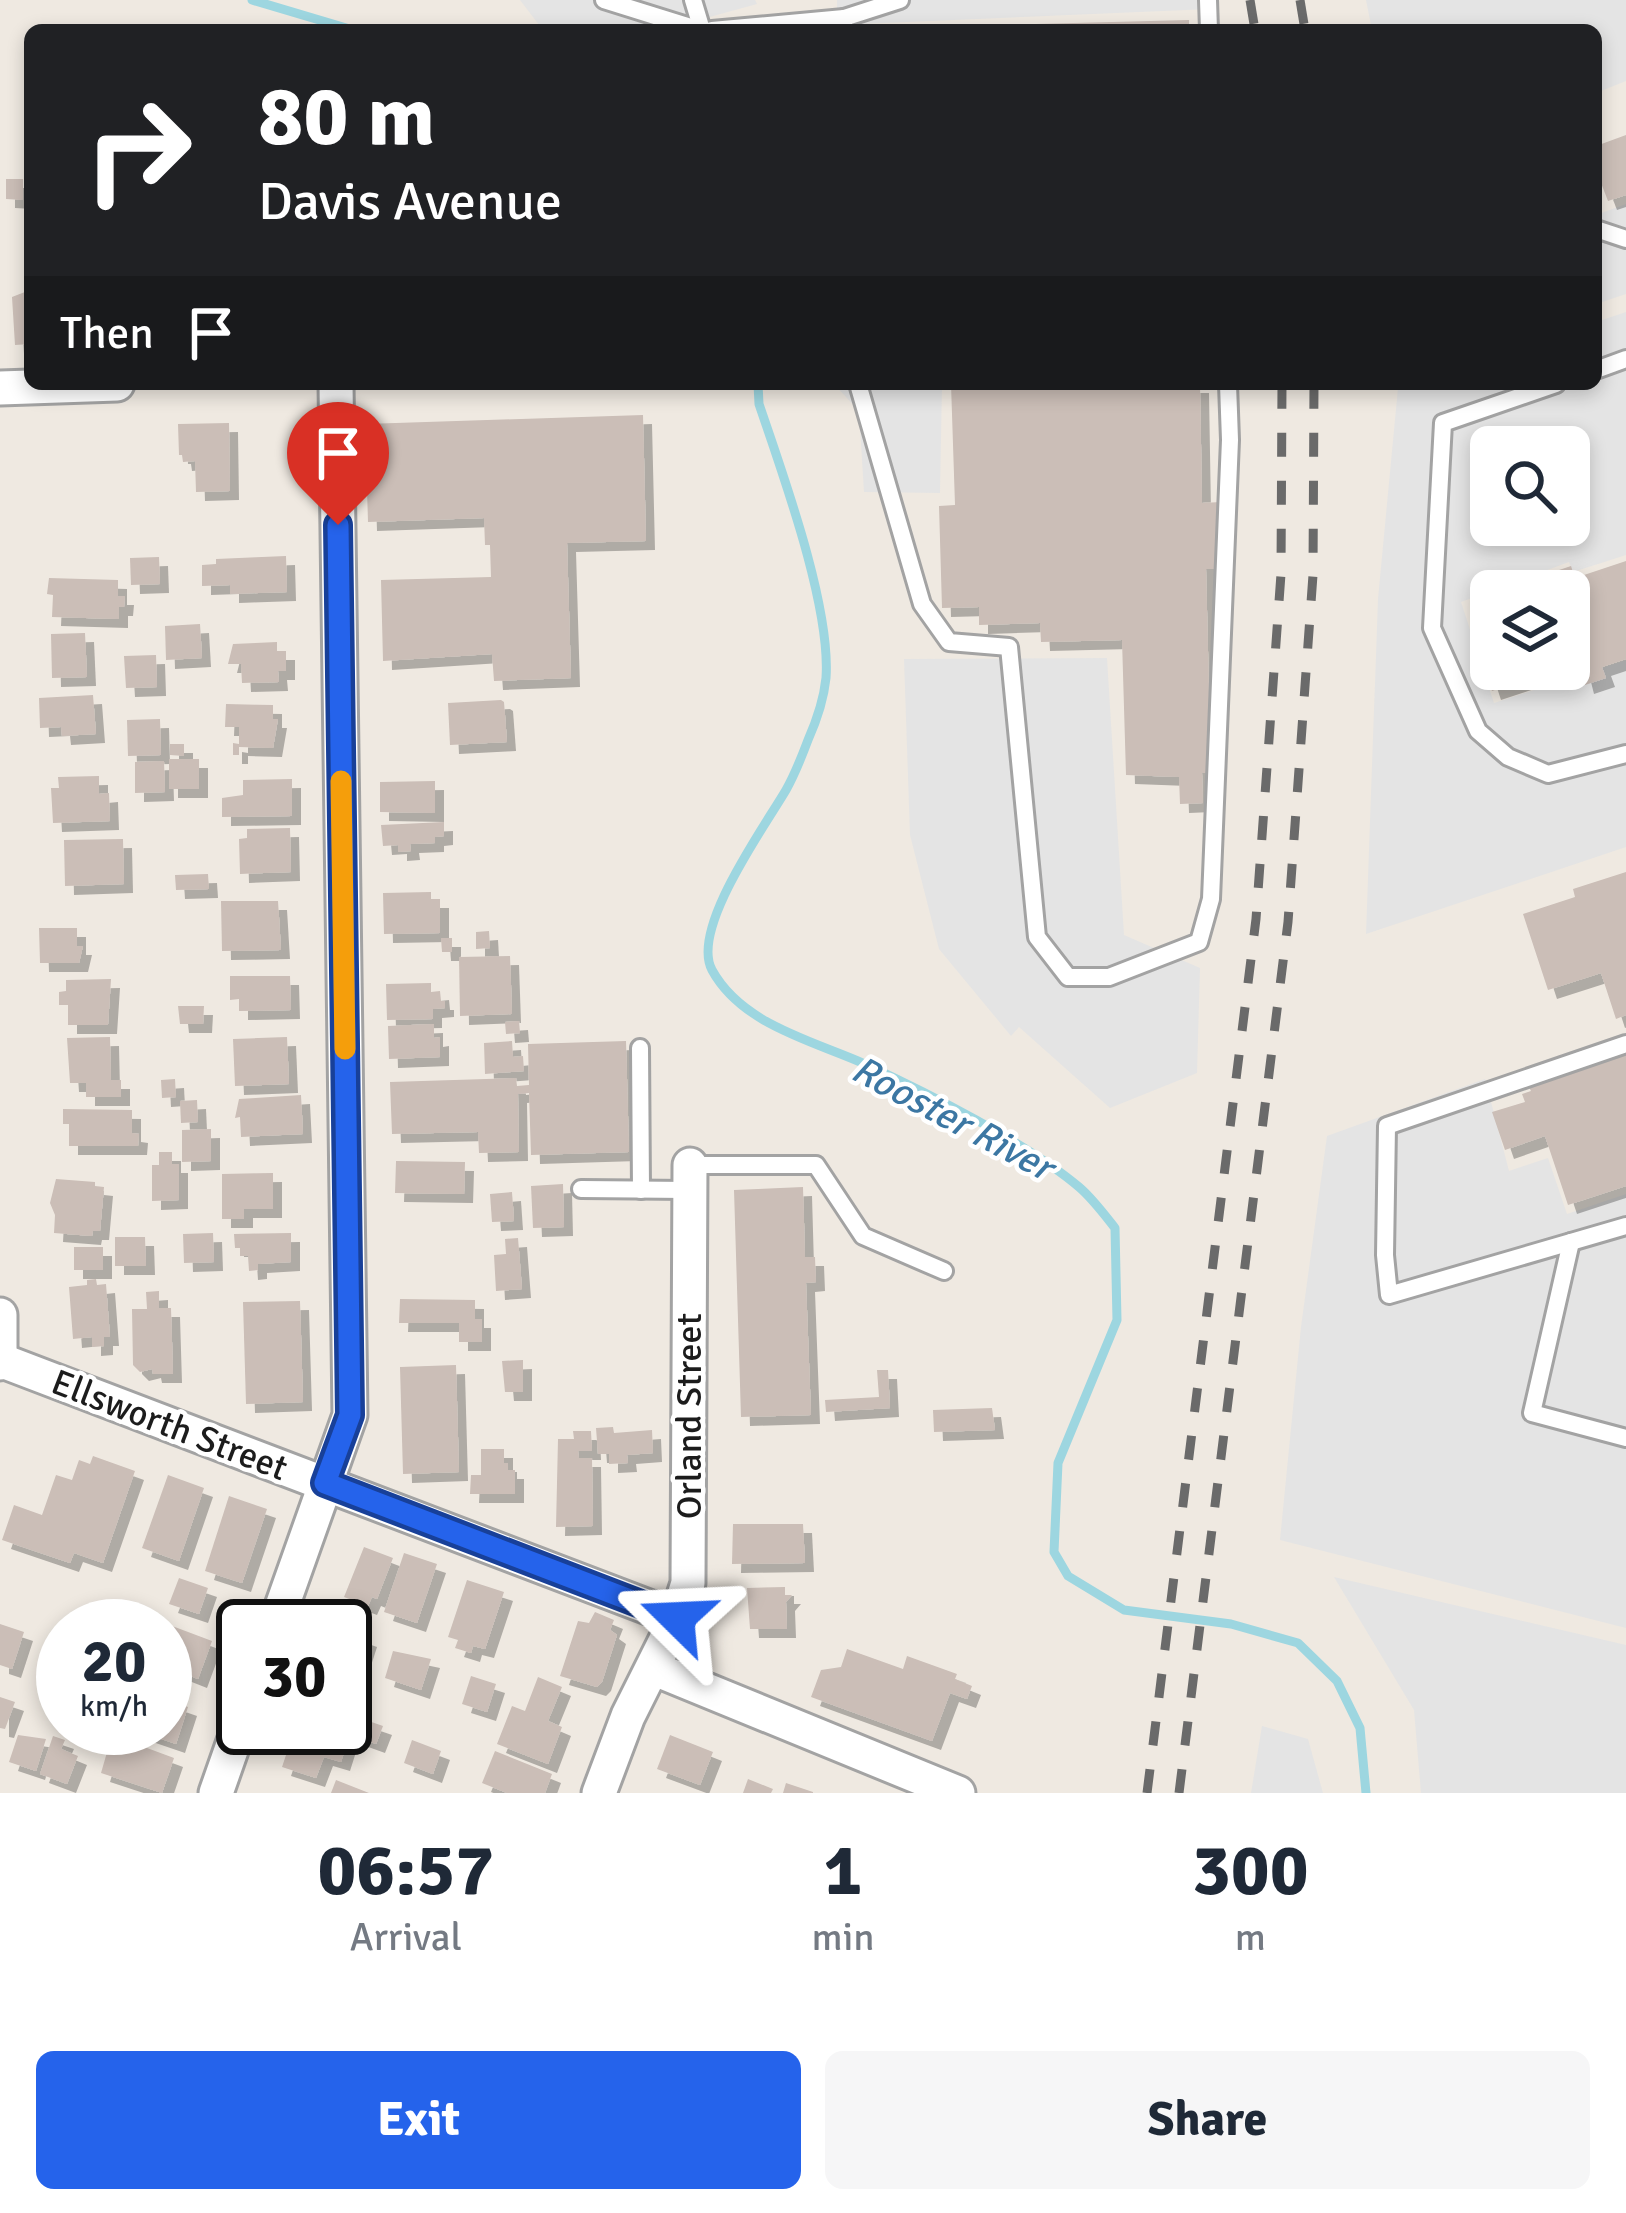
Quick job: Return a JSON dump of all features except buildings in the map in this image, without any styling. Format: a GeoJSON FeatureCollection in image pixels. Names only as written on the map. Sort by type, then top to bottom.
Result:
{"type":"FeatureCollection","features":[{"type":"Feature","properties":{"kind":"street"},"geometry":{"type":"LineString","coordinates":[[284,1599],[350,1415],[337,390]]}},
{"type":"Feature","properties":{"kind":"street","name":"Orland Street"},"geometry":{"type":"LineString","coordinates":[[599,1793],[688,1583],[689,1177]]}},
{"type":"Feature","properties":{"kind":"street"},"geometry":{"type":"LineString","coordinates":[[0,1315],[0,1361]]}},
{"type":"Feature","properties":{"kind":"street","name":"Ellsworth Street"},"geometry":{"type":"LineString","coordinates":[[0,1361],[677,1618]]}},
{"type":"Feature","properties":{"kind":"street"},"geometry":{"type":"LineString","coordinates":[[655,1669],[958,1793]]}},
{"type":"Feature","properties":{"kind":"street"},"geometry":{"type":"LineString","coordinates":[[216,1793],[230,1755]]}},
{"type":"Feature","properties":{"kind":"lane"},"geometry":{"type":"LineString","coordinates":[[604,0],[682,24]]}},
{"type":"Feature","properties":{"kind":"lane"},"geometry":{"type":"LineString","coordinates":[[844,24],[900,0]]}},
{"type":"Feature","properties":{"kind":"lane"},"geometry":{"type":"LineString","coordinates":[[861,390],[922,604],[949,642],[1009,647],[1037,937],[1068,977],[1109,977],[1199,942],[1210,899],[1215,833],[1228,390]]}},
{"type":"Feature","properties":{"kind":"lane"},"geometry":{"type":"LineString","coordinates":[[1539,390],[1443,424],[1432,628],[1478,731],[1508,758],[1548,774],[1626,754]]}},
{"type":"Feature","properties":{"kind":"lane"},"geometry":{"type":"LineString","coordinates":[[1626,1044],[1387,1126],[1389,1295],[1626,1226]]}},
{"type":"Feature","properties":{"kind":"lane"},"geometry":{"type":"LineString","coordinates":[[640,1048],[641,1190]]}},
{"type":"Feature","properties":{"kind":"lane"},"geometry":{"type":"LineString","coordinates":[[580,1190],[641,1190],[689,1177],[816,1165],[863,1237],[944,1271]]}},
{"type":"Feature","properties":{"kind":"lane"},"geometry":{"type":"LineString","coordinates":[[1570,1242],[1532,1413],[1626,1438]]}},
{"type":"Feature","properties":{"kind":"shaded area"},"geometry":{"type":"Polygon","coordinates":[[[520,0],[755,0],[757,4],[684,24],[538,24],[520,0]]]}},
{"type":"Feature","properties":{"kind":"shaded area"},"geometry":{"type":"Polygon","coordinates":[[[837,0],[1211,0],[1210,9],[837,24],[837,0]]]}},
{"type":"Feature","properties":{"kind":"shaded area"},"geometry":{"type":"Polygon","coordinates":[[[1366,0],[1626,0],[1626,81],[1602,91],[1602,24],[1371,24],[1366,0]]]}},
{"type":"Feature","properties":{"kind":"shaded area"},"geometry":{"type":"Polygon","coordinates":[[[1626,204],[1626,294],[1602,302],[1602,213],[1626,204]]]}},
{"type":"Feature","properties":{"kind":"shaded area"},"geometry":{"type":"Polygon","coordinates":[[[1626,312],[1626,555],[1579,570],[1572,570],[1569,562],[1547,570],[1470,570],[1470,599],[1461,602],[1470,630],[1470,690],[1490,690],[1494,703],[1534,690],[1590,690],[1590,672],[1626,660],[1626,847],[1366,934],[1378,599],[1398,390],[1602,390],[1602,320],[1626,312]]]}},
{"type":"Feature","properties":{"kind":"shaded area"},"geometry":{"type":"Polygon","coordinates":[[[840,390],[942,390],[940,493],[864,492],[859,411],[840,390]]]}},
{"type":"Feature","properties":{"kind":"shaded area"},"geometry":{"type":"Polygon","coordinates":[[[1107,658],[1124,935],[1200,968],[1197,1073],[1110,1108],[1019,1027],[1011,1036],[939,949],[910,835],[904,659],[1107,658]]]}},
{"type":"Feature","properties":{"kind":"shaded area"},"geometry":{"type":"Polygon","coordinates":[[[1485,1079],[1509,1171],[1548,1158],[1567,1214],[1626,1194],[1626,1628],[1280,1540],[1301,1327],[1327,1136],[1485,1079]]]}},
{"type":"Feature","properties":{"kind":"shaded area"},"geometry":{"type":"Polygon","coordinates":[[[1334,1577],[1626,1645],[1626,1793],[1421,1793],[1414,1710],[1334,1577]]]}},
{"type":"Feature","properties":{"kind":"shaded area"},"geometry":{"type":"Polygon","coordinates":[[[1262,1726],[1308,1739],[1323,1793],[1251,1793],[1262,1726]]]}},
{"type":"Feature","properties":{"kind":"waterway","name":"Rooster River"},"geometry":{"type":"LineString","coordinates":[[252,0],[333,24]]}},
{"type":"Feature","properties":{"kind":"waterway","name":"Rooster River"},"geometry":{"type":"LineString","coordinates":[[758,390],[813,578],[826,648],[826,678],[817,717],[792,778],[720,905],[708,952],[712,970],[725,989],[760,1018],[890,1076],[1005,1136],[1079,1187],[1107,1217],[1115,1228],[1117,1320],[1058,1463],[1054,1552],[1068,1576],[1124,1610],[1231,1624],[1298,1643],[1337,1681],[1360,1728],[1366,1793]]}},
{"type":"Feature","properties":{"kind":"railway"},"geometry":{"type":"LineString","coordinates":[[1250,0],[1254,24]]}},
{"type":"Feature","properties":{"kind":"railway"},"geometry":{"type":"LineString","coordinates":[[1300,0],[1304,24]]}},
{"type":"Feature","properties":{"kind":"railway"},"geometry":{"type":"LineString","coordinates":[[1147,1793],[1256,919],[1281,574],[1282,390]]}},
{"type":"Feature","properties":{"kind":"railway"},"geometry":{"type":"LineString","coordinates":[[1179,1793],[1288,922],[1313,575],[1314,390]]}},
{"type":"Feature","properties":{"kind":"slow traffic"},"geometry":{"type":"LineString","coordinates":[[341,781],[345,1049]]}},
{"type":"Feature","properties":{"kind":"route"},"geometry":{"type":"LineString","coordinates":[[338,525],[350,1415],[325,1483],[677,1618]]}}]}
